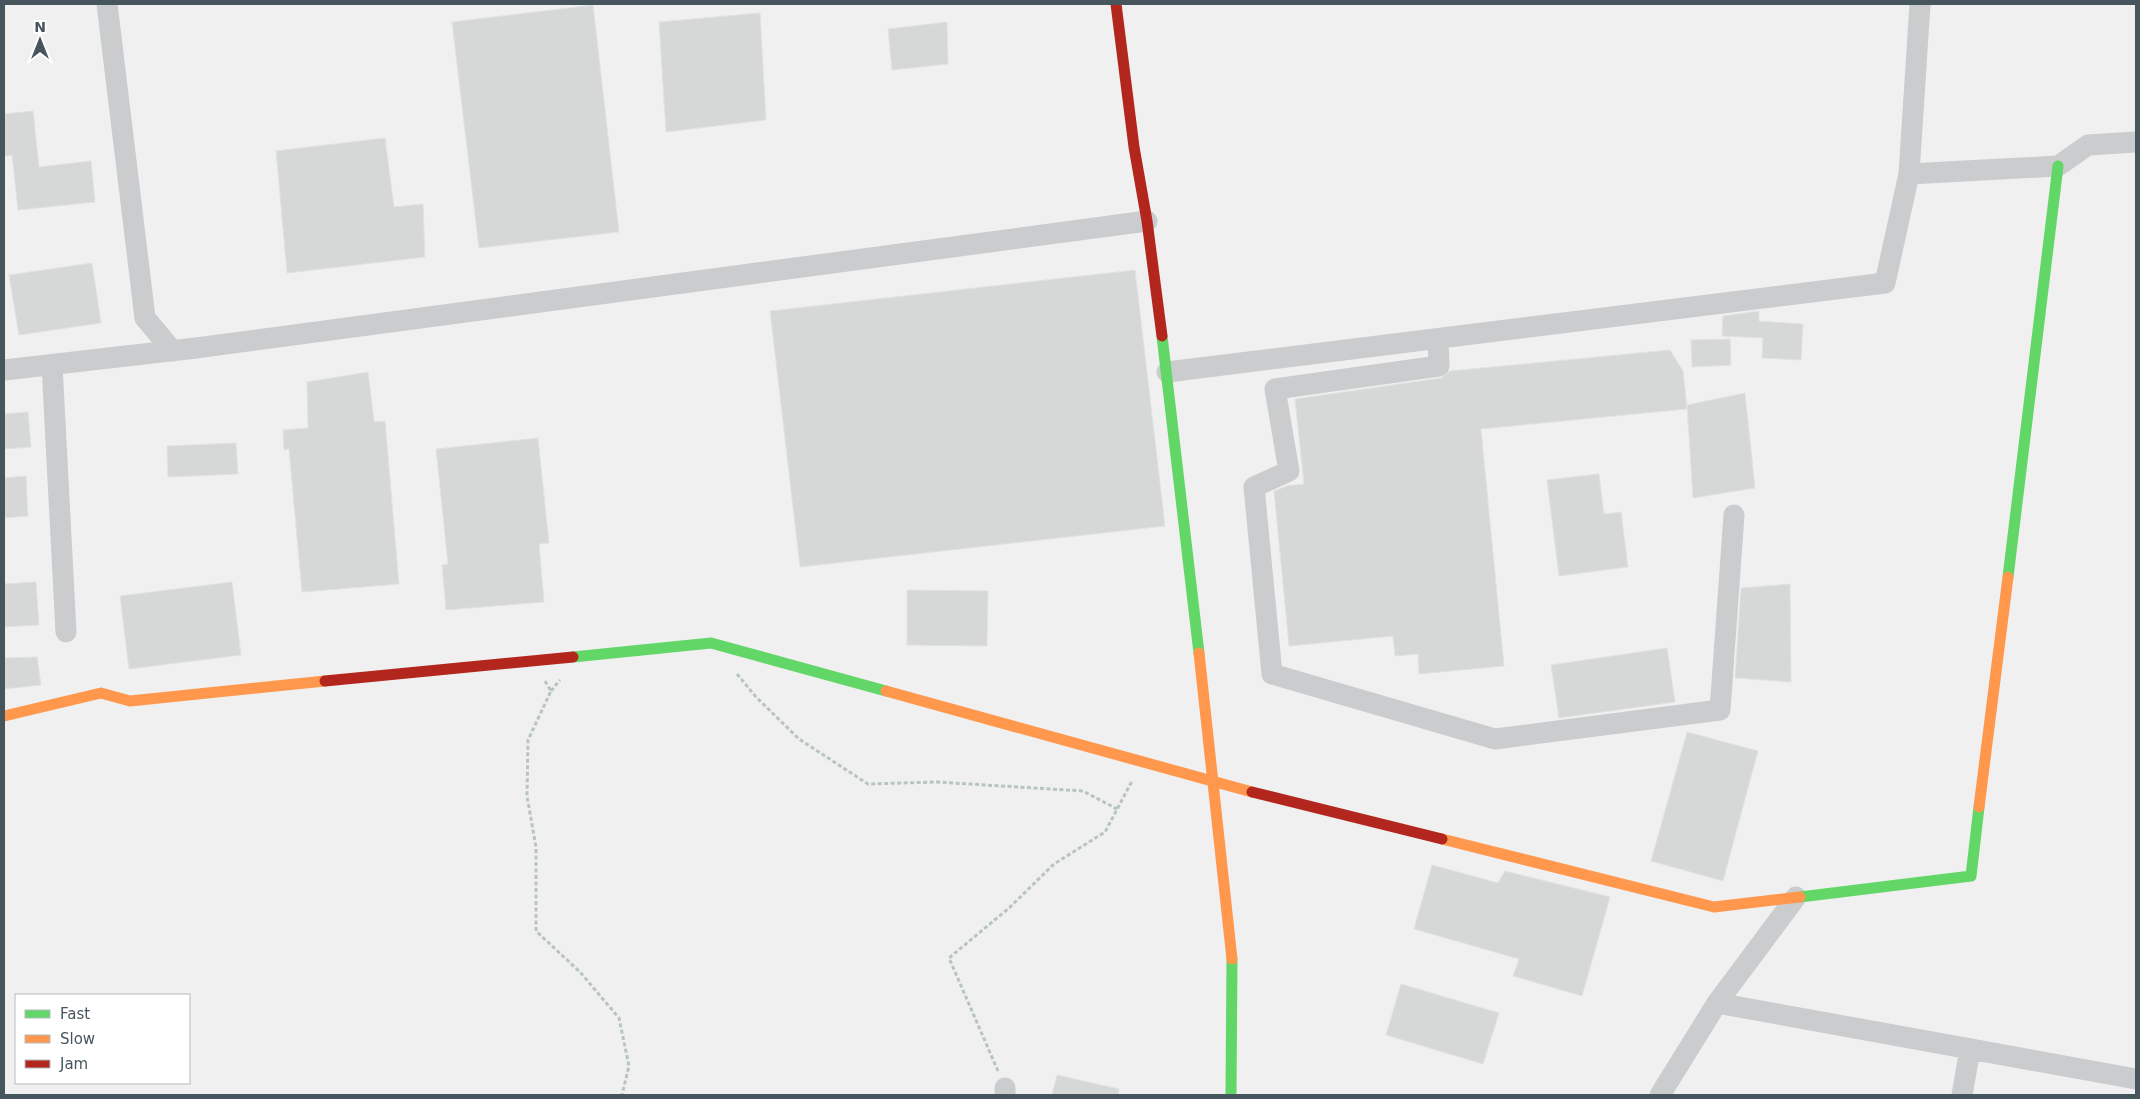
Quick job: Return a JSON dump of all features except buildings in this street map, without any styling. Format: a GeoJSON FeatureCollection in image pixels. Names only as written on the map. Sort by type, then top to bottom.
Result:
{"type":"FeatureCollection","features":[{"type":"Feature","properties":{"kind":"street"},"geometry":{"type":"LineString","coordinates":[[107,4],[145,318],[173,350]]}},
{"type":"Feature","properties":{"kind":"street"},"geometry":{"type":"LineString","coordinates":[[1116,4],[1134,147],[1147,220],[1167,372],[1214,782],[1232,959],[1232,1095]]}},
{"type":"Feature","properties":{"kind":"street"},"geometry":{"type":"LineString","coordinates":[[1167,372],[1885,283],[1909,174],[1920,4]]}},
{"type":"Feature","properties":{"kind":"street"},"geometry":{"type":"LineString","coordinates":[[1909,174],[2058,166],[2088,145],[2136,142]]}},
{"type":"Feature","properties":{"kind":"street"},"geometry":{"type":"LineString","coordinates":[[4,716],[101,693],[130,701],[711,642],[1214,782],[1714,907],[1971,876],[2058,166]]}},
{"type":"Feature","properties":{"kind":"street"},"geometry":{"type":"LineString","coordinates":[[4,370],[173,350],[1147,220]]}},
{"type":"Feature","properties":{"kind":"street"},"geometry":{"type":"LineString","coordinates":[[1438,339],[1439,366],[1275,390],[1289,471],[1254,487],[1272,674],[1495,739],[1720,710],[1734,515]]}},
{"type":"Feature","properties":{"kind":"street"},"geometry":{"type":"LineString","coordinates":[[52,365],[66,632]]}},
{"type":"Feature","properties":{"kind":"street"},"geometry":{"type":"LineString","coordinates":[[1660,1095],[1717,1004],[1796,897]]}},
{"type":"Feature","properties":{"kind":"street"},"geometry":{"type":"LineString","coordinates":[[1717,1004],[2136,1079]]}},
{"type":"Feature","properties":{"kind":"street"},"geometry":{"type":"LineString","coordinates":[[1962,1095],[1970,1049]]}},
{"type":"Feature","properties":{"kind":"path"},"geometry":{"type":"LineString","coordinates":[[535,660],[551,692],[528,740],[527,796],[536,847],[536,932],[580,972],[619,1018],[628,1066],[622,1095]]}},
{"type":"Feature","properties":{"kind":"path"},"geometry":{"type":"LineString","coordinates":[[734,670],[756,697],[799,739],[868,784],[937,782],[1083,791],[1117,809]]}},
{"type":"Feature","properties":{"kind":"path"},"geometry":{"type":"LineString","coordinates":[[1005,1091],[950,958],[1009,908],[1054,864],[1105,832],[1142,762]]}},
{"type":"Feature","properties":{"kind":"traffic: fast"},"geometry":{"type":"LineString","coordinates":[[2008,577],[2058,166]]}},
{"type":"Feature","properties":{"kind":"traffic: fast"},"geometry":{"type":"LineString","coordinates":[[1162,336],[1199,653]]}},
{"type":"Feature","properties":{"kind":"traffic: fast"},"geometry":{"type":"LineString","coordinates":[[573,657],[711,643],[886,691]]}},
{"type":"Feature","properties":{"kind":"traffic: fast"},"geometry":{"type":"LineString","coordinates":[[1800,897],[1971,876],[1979,807]]}},
{"type":"Feature","properties":{"kind":"traffic: fast"},"geometry":{"type":"LineString","coordinates":[[1231,1095],[1232,959]]}},
{"type":"Feature","properties":{"kind":"traffic: slow"},"geometry":{"type":"LineString","coordinates":[[1979,807],[2008,577]]}},
{"type":"Feature","properties":{"kind":"traffic: slow"},"geometry":{"type":"LineString","coordinates":[[1199,653],[1232,959]]}},
{"type":"Feature","properties":{"kind":"traffic: slow"},"geometry":{"type":"LineString","coordinates":[[4,716],[101,693],[130,701],[325,681]]}},
{"type":"Feature","properties":{"kind":"traffic: slow"},"geometry":{"type":"LineString","coordinates":[[886,691],[1252,792]]}},
{"type":"Feature","properties":{"kind":"traffic: slow"},"geometry":{"type":"LineString","coordinates":[[1442,839],[1714,907],[1800,897]]}},
{"type":"Feature","properties":{"kind":"traffic: jam"},"geometry":{"type":"LineString","coordinates":[[1116,4],[1134,147],[1147,221],[1162,336]]}},
{"type":"Feature","properties":{"kind":"traffic: jam"},"geometry":{"type":"LineString","coordinates":[[325,681],[573,657]]}},
{"type":"Feature","properties":{"kind":"traffic: jam"},"geometry":{"type":"LineString","coordinates":[[1252,792],[1442,839]]}}]}
